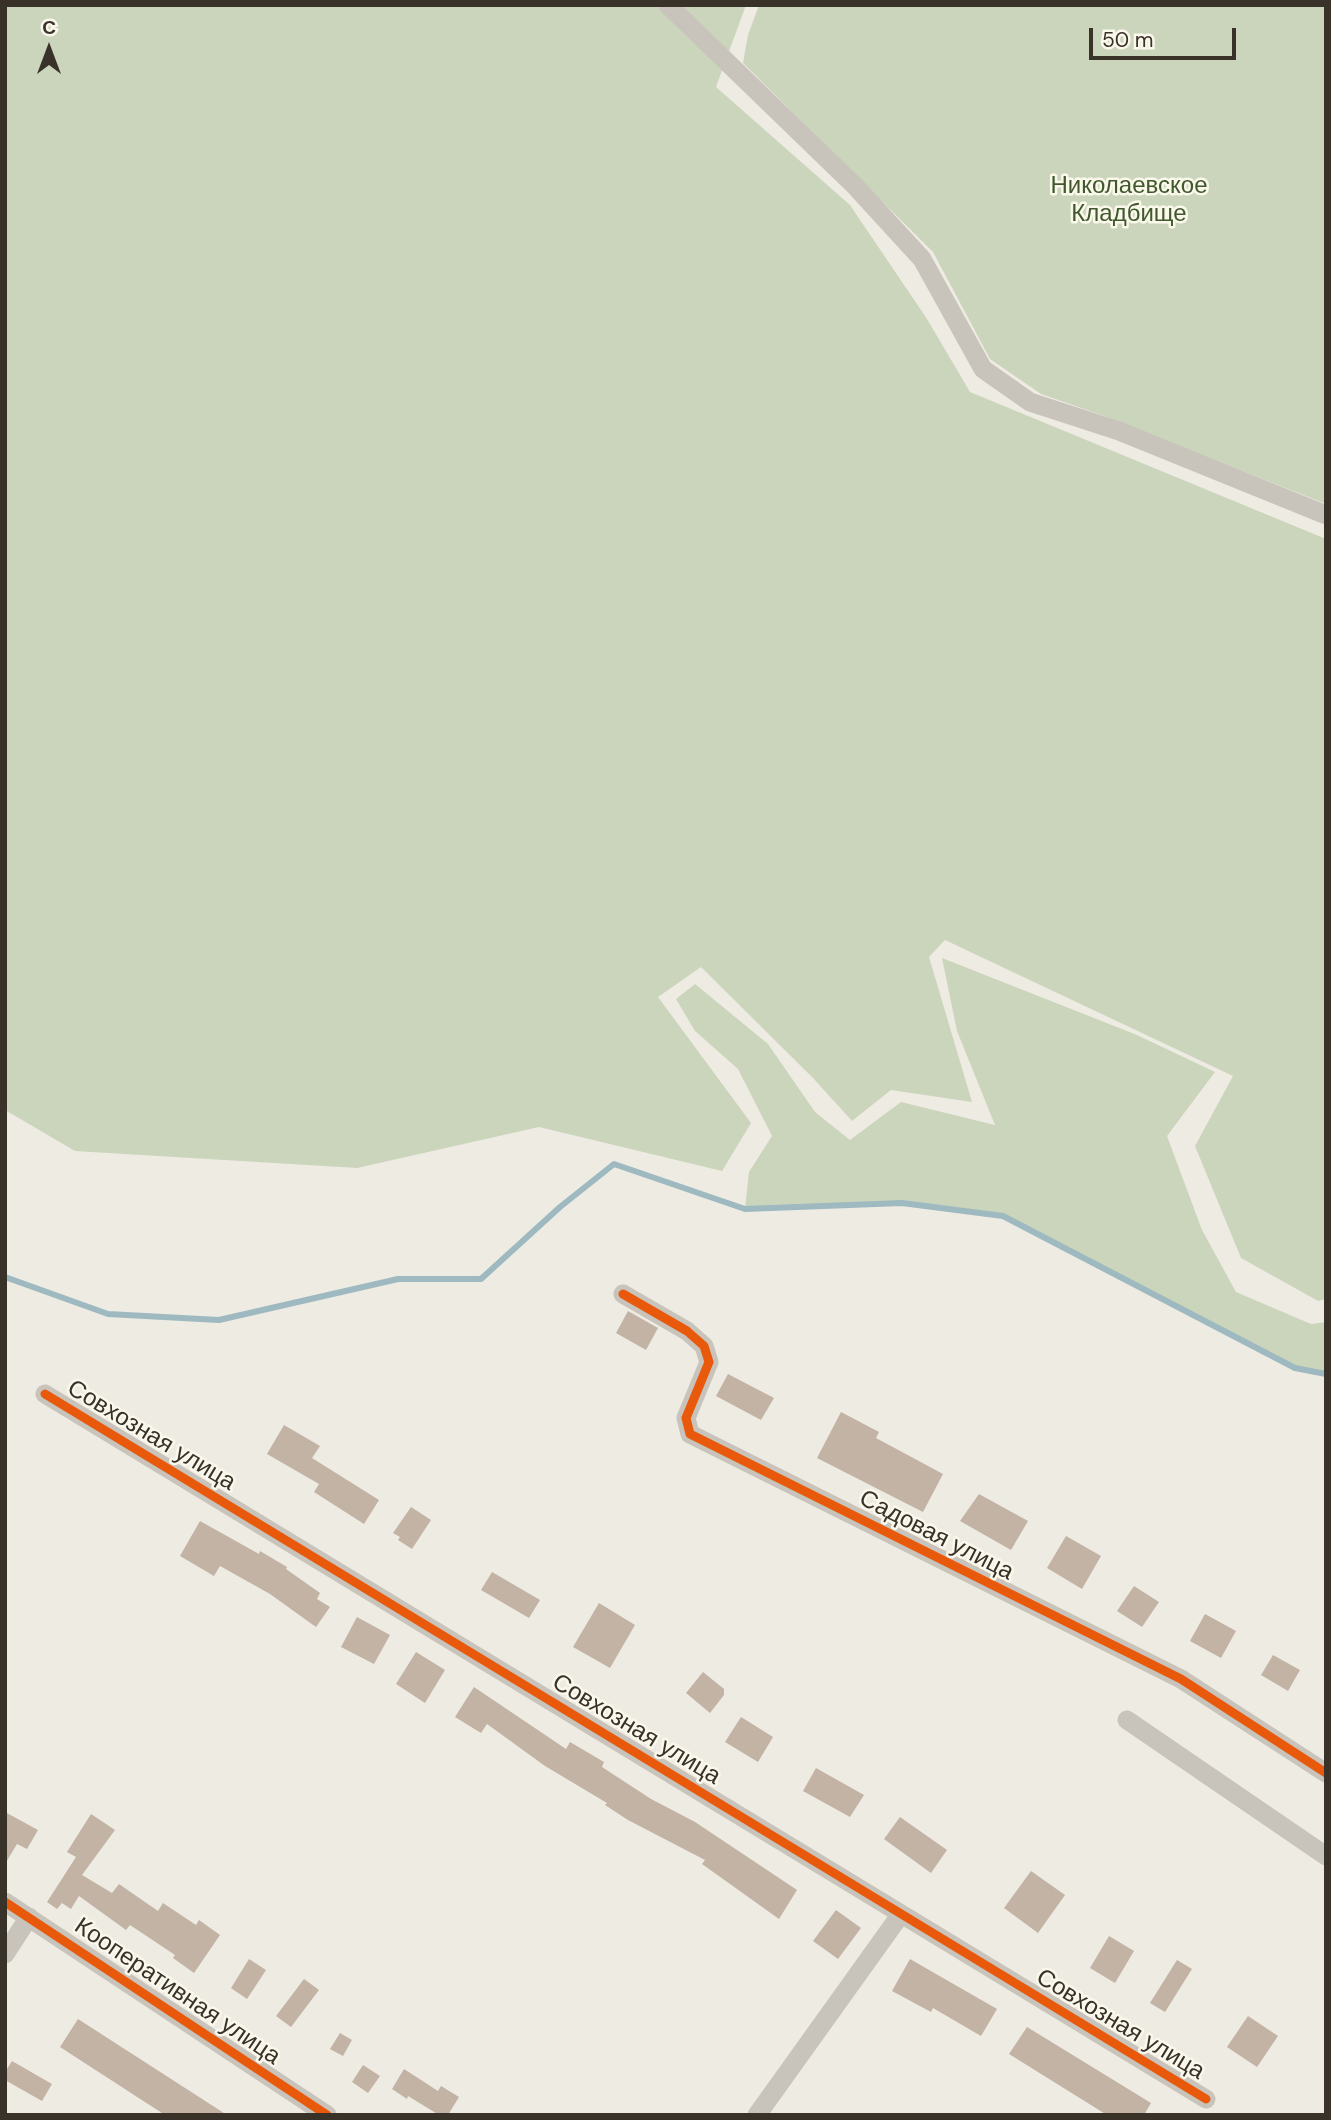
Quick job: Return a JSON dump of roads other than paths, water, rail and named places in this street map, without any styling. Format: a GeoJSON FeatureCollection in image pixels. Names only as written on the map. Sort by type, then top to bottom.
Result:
{"type":"FeatureCollection","features":[{"type":"Feature","properties":{"kind":"street"},"geometry":{"type":"LineString","coordinates":[[668,5],[856,187],[922,259],[983,369],[1030,402],[1119,431],[1326,515]]}},
{"type":"Feature","properties":{"kind":"street","name":"Садовая улица"},"geometry":{"type":"LineString","coordinates":[[622,1294],[687,1331],[704,1346],[709,1362],[686,1418],[690,1434],[1181,1679],[1326,1773]]}},
{"type":"Feature","properties":{"kind":"street","name":"Совхозная улица"},"geometry":{"type":"LineString","coordinates":[[45,1394],[1206,2099]]}},
{"type":"Feature","properties":{"kind":"street"},"geometry":{"type":"LineString","coordinates":[[1127,1720],[1326,1856]]}},
{"type":"Feature","properties":{"kind":"street","name":"Кооперативная улица"},"geometry":{"type":"LineString","coordinates":[[5,1902],[327,2115]]}},
{"type":"Feature","properties":{"kind":"street"},"geometry":{"type":"LineString","coordinates":[[757,2115],[901,1914]]}},
{"type":"Feature","properties":{"kind":"street"},"geometry":{"type":"LineString","coordinates":[[5,1954],[29,1917]]}},
{"type":"Feature","properties":{"kind":"waterway"},"geometry":{"type":"LineString","coordinates":[[5,1277],[108,1314],[219,1320],[398,1279],[481,1279],[560,1207],[614,1164],[745,1209],[902,1203],[1003,1216],[1295,1368],[1326,1374]]}},
{"type":"Feature","properties":{"kind":"park label","name":"Николаевское Кладбище"},"geometry":{"type":"Point","coordinates":[1129,201]}}]}
